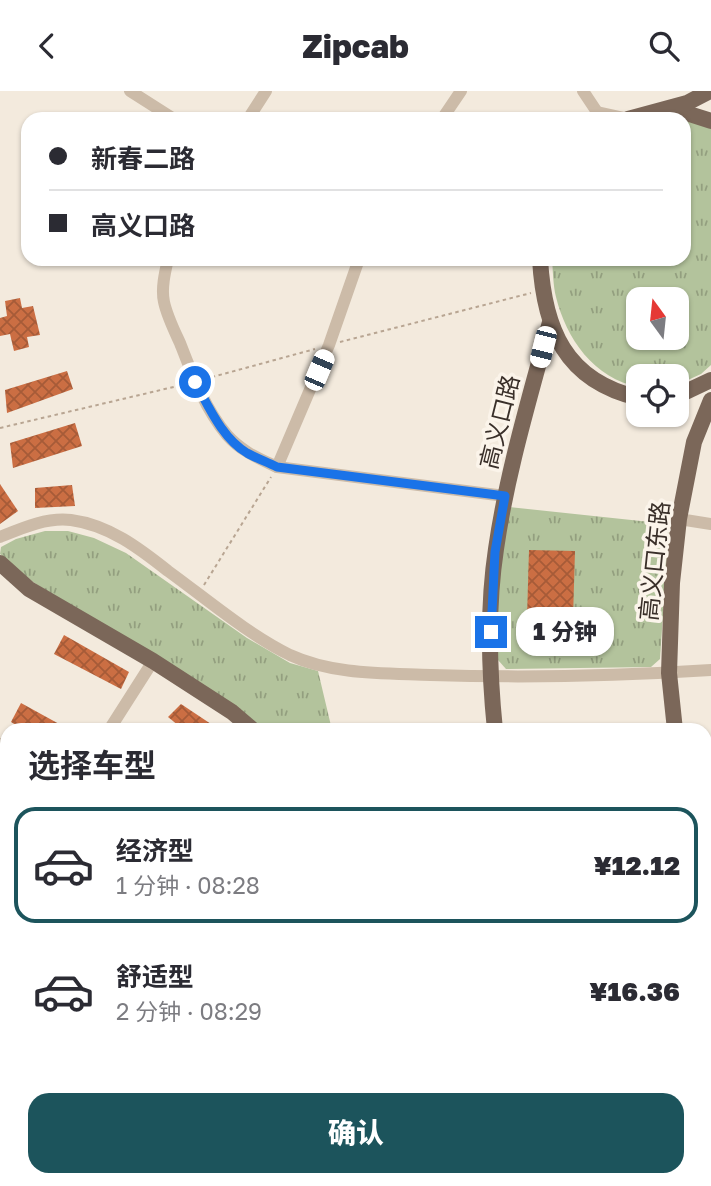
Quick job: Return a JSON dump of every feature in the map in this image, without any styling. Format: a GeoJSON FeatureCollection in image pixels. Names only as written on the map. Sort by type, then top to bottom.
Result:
{"type":"FeatureCollection","features":[{"type":"Feature","properties":{"kind":"main road"},"geometry":{"type":"LineString","coordinates":[[649,111],[687,103],[710,91]]}},
{"type":"Feature","properties":{"kind":"main road"},"geometry":{"type":"LineString","coordinates":[[649,111],[683,112]]}},
{"type":"Feature","properties":{"kind":"main road"},"geometry":{"type":"LineString","coordinates":[[691,115],[711,121]]}},
{"type":"Feature","properties":{"kind":"main road"},"geometry":{"type":"LineString","coordinates":[[540,266],[541,290],[550,322],[562,347],[598,385],[626,394]]}},
{"type":"Feature","properties":{"kind":"main road","name":"高义口路"},"geometry":{"type":"LineString","coordinates":[[494,723],[491,677],[495,552],[505,496],[550,322]]}},
{"type":"Feature","properties":{"kind":"main road"},"geometry":{"type":"LineString","coordinates":[[689,390],[711,380]]}},
{"type":"Feature","properties":{"kind":"main road","name":"高义口东路"},"geometry":{"type":"LineString","coordinates":[[674,723],[668,673],[672,583],[679,519],[694,442],[711,400]]}},
{"type":"Feature","properties":{"kind":"main road"},"geometry":{"type":"LineString","coordinates":[[0,563],[29,589],[150,665],[232,712],[245,723]]}},
{"type":"Feature","properties":{"kind":"main road"},"geometry":{"type":"LineString","coordinates":[[0,573],[50,613],[150,665],[229,723]]}},
{"type":"Feature","properties":{"kind":"street"},"geometry":{"type":"LineString","coordinates":[[130,91],[163,112]]}},
{"type":"Feature","properties":{"kind":"street"},"geometry":{"type":"LineString","coordinates":[[252,112],[266,91]]}},
{"type":"Feature","properties":{"kind":"street"},"geometry":{"type":"LineString","coordinates":[[447,112],[461,91]]}},
{"type":"Feature","properties":{"kind":"street"},"geometry":{"type":"LineString","coordinates":[[583,91],[595,112]]}},
{"type":"Feature","properties":{"kind":"street"},"geometry":{"type":"LineString","coordinates":[[166,266],[163,300],[195,382],[226,434],[245,452],[277,467],[505,496]]}},
{"type":"Feature","properties":{"kind":"street"},"geometry":{"type":"LineString","coordinates":[[277,467],[329,345],[357,266]]}},
{"type":"Feature","properties":{"kind":"street"},"geometry":{"type":"LineString","coordinates":[[679,519],[711,524]]}},
{"type":"Feature","properties":{"kind":"street"},"geometry":{"type":"LineString","coordinates":[[0,537],[43,522],[69,520],[99,526],[133,544],[260,637],[292,655],[325,666],[374,673],[491,677],[711,670]]}},
{"type":"Feature","properties":{"kind":"street"},"geometry":{"type":"LineString","coordinates":[[113,723],[150,665]]}},
{"type":"Feature","properties":{"kind":"path"},"geometry":{"type":"LineString","coordinates":[[0,428],[195,382],[541,290]]}},
{"type":"Feature","properties":{"kind":"path"},"geometry":{"type":"LineString","coordinates":[[199,594],[277,467]]}},
{"type":"Feature","properties":{"kind":"green space"},"geometry":{"type":"Polygon","coordinates":[[[691,121],[711,128],[711,365],[689,380],[689,364],[626,364],[626,384],[623,383],[608,375],[584,354],[567,327],[556,297],[553,266],[691,266],[691,121]]]}},
{"type":"Feature","properties":{"kind":"green space"},"geometry":{"type":"Polygon","coordinates":[[[509,507],[669,524],[660,659],[651,667],[506,669],[498,660],[497,609],[501,553],[509,507]]]}},
{"type":"Feature","properties":{"kind":"green space"},"geometry":{"type":"Polygon","coordinates":[[[45,531],[68,531],[94,538],[126,553],[247,638],[290,663],[318,671],[330,723],[248,723],[19,572],[0,554],[1,547],[16,539],[45,531]]]}},
{"type":"Feature","properties":{"kind":"building"},"geometry":{"type":"Polygon","coordinates":[[[20,298],[22,308],[33,306],[40,335],[27,337],[29,347],[14,351],[10,334],[0,336],[0,318],[7,316],[5,301],[20,298]]]}},
{"type":"Feature","properties":{"kind":"building"},"geometry":{"type":"Polygon","coordinates":[[[67,371],[73,389],[7,413],[5,390],[67,371]]]}},
{"type":"Feature","properties":{"kind":"building"},"geometry":{"type":"Polygon","coordinates":[[[75,423],[82,446],[13,468],[10,443],[75,423]]]}},
{"type":"Feature","properties":{"kind":"building"},"geometry":{"type":"Polygon","coordinates":[[[0,484],[18,511],[0,524],[0,484]]]}},
{"type":"Feature","properties":{"kind":"building"},"geometry":{"type":"Polygon","coordinates":[[[72,485],[75,506],[35,508],[35,488],[72,485]]]}},
{"type":"Feature","properties":{"kind":"building"},"geometry":{"type":"Polygon","coordinates":[[[529,550],[575,551],[573,618],[527,617],[529,550]]]}},
{"type":"Feature","properties":{"kind":"building"},"geometry":{"type":"Polygon","coordinates":[[[64,635],[129,672],[121,689],[54,654],[64,635]]]}},
{"type":"Feature","properties":{"kind":"building"},"geometry":{"type":"Polygon","coordinates":[[[21,703],[57,723],[13,723],[21,703]]]}},
{"type":"Feature","properties":{"kind":"building"},"geometry":{"type":"Polygon","coordinates":[[[181,704],[210,723],[175,723],[168,717],[181,704]]]}},
{"type":"Feature","properties":{"kind":"route"},"geometry":{"type":"LineString","coordinates":[[195,382],[226,434],[245,452],[277,467],[505,496],[495,552],[491,632]]}}]}
